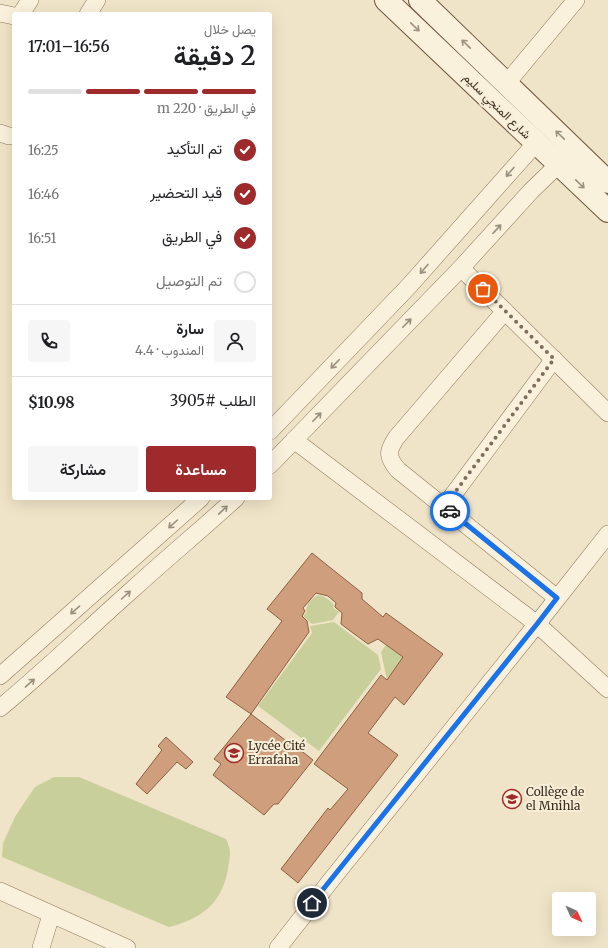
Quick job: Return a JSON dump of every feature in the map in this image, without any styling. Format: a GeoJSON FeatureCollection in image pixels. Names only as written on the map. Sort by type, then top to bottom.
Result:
{"type":"FeatureCollection","features":[{"type":"Feature","properties":{"kind":"main road","name":"شارع المنجي سليم"},"geometry":{"type":"LineString","coordinates":[[386,0],[608,211]]}},
{"type":"Feature","properties":{"kind":"main road","name":"شارع المنجي سليم"},"geometry":{"type":"LineString","coordinates":[[420,0],[608,182]]}},
{"type":"Feature","properties":{"kind":"street"},"geometry":{"type":"LineString","coordinates":[[22,12],[30,0]]}},
{"type":"Feature","properties":{"kind":"street"},"geometry":{"type":"LineString","coordinates":[[89,12],[97,0]]}},
{"type":"Feature","properties":{"kind":"street"},"geometry":{"type":"LineString","coordinates":[[506,84],[576,0]]}},
{"type":"Feature","properties":{"kind":"street"},"geometry":{"type":"LineString","coordinates":[[0,13],[12,16]]}},
{"type":"Feature","properties":{"kind":"street"},"geometry":{"type":"LineString","coordinates":[[272,429],[409,286],[536,143]]}},
{"type":"Feature","properties":{"kind":"street"},"geometry":{"type":"LineString","coordinates":[[272,463],[461,268],[559,164]]}},
{"type":"Feature","properties":{"kind":"street"},"geometry":{"type":"LineString","coordinates":[[461,268],[608,413]]}},
{"type":"Feature","properties":{"kind":"street"},"geometry":{"type":"LineString","coordinates":[[505,311],[396,438],[391,446],[389,455],[398,470],[557,598]]}},
{"type":"Feature","properties":{"kind":"street"},"geometry":{"type":"LineString","coordinates":[[444,507],[554,359]]}},
{"type":"Feature","properties":{"kind":"street"},"geometry":{"type":"LineString","coordinates":[[294,440],[537,624],[608,689]]}},
{"type":"Feature","properties":{"kind":"street"},"geometry":{"type":"LineString","coordinates":[[0,708],[234,500]]}},
{"type":"Feature","properties":{"kind":"street"},"geometry":{"type":"LineString","coordinates":[[0,676],[196,503],[208,524]]}},
{"type":"Feature","properties":{"kind":"street"},"geometry":{"type":"LineString","coordinates":[[278,948],[608,534]]}},
{"type":"Feature","properties":{"kind":"street"},"geometry":{"type":"LineString","coordinates":[[0,891],[127,948]]}},
{"type":"Feature","properties":{"kind":"street"},"geometry":{"type":"LineString","coordinates":[[41,948],[51,915]]}},
{"type":"Feature","properties":{"kind":"green space"},"geometry":{"type":"Polygon","coordinates":[[[318,595],[329,600],[334,605],[333,608],[339,612],[333,620],[312,624],[303,616],[307,612],[306,610],[309,603],[318,595]]]}},
{"type":"Feature","properties":{"kind":"green space"},"geometry":{"type":"Polygon","coordinates":[[[334,622],[378,655],[381,669],[319,751],[258,706],[312,633],[310,626],[334,622]]]}},
{"type":"Feature","properties":{"kind":"green space"},"geometry":{"type":"Polygon","coordinates":[[[386,645],[403,657],[387,680],[381,652],[386,645]]]}},
{"type":"Feature","properties":{"kind":"green space"},"geometry":{"type":"Polygon","coordinates":[[[54,777],[79,777],[226,839],[230,851],[228,869],[221,891],[209,908],[201,914],[181,924],[169,927],[2,857],[3,843],[16,815],[35,787],[54,777]]]}},
{"type":"Feature","properties":{"kind":"building"},"geometry":{"type":"Polygon","coordinates":[[[312,553],[362,593],[362,599],[383,617],[386,613],[443,654],[404,705],[395,697],[368,733],[398,755],[298,883],[281,869],[328,808],[330,810],[348,789],[314,764],[381,675],[387,680],[403,657],[378,639],[368,644],[353,633],[341,624],[342,613],[335,607],[336,603],[328,596],[316,593],[303,608],[305,611],[302,616],[307,621],[309,632],[251,714],[226,697],[282,621],[267,609],[312,553]]]}},
{"type":"Feature","properties":{"kind":"building"},"geometry":{"type":"Polygon","coordinates":[[[251,714],[313,760],[278,804],[274,804],[264,815],[213,775],[221,764],[214,759],[251,714]]]}},
{"type":"Feature","properties":{"kind":"building"},"geometry":{"type":"Polygon","coordinates":[[[166,737],[193,762],[186,769],[177,762],[147,794],[136,784],[162,750],[158,746],[166,737]]]}},
{"type":"Feature","properties":{"kind":"way so far"},"geometry":{"type":"LineString","coordinates":[[450,511],[444,507],[554,359],[483,289]]}},
{"type":"Feature","properties":{"kind":"place","name":"Lycée Cité Errafaha"},"geometry":{"type":"Point","coordinates":[234,753]}},
{"type":"Feature","properties":{"kind":"place","name":"Collège de el Mnihla"},"geometry":{"type":"Point","coordinates":[512,799]}},
{"type":"Feature","properties":{"kind":"route"},"geometry":{"type":"LineString","coordinates":[[312,903],[557,598],[450,511]]}}]}
